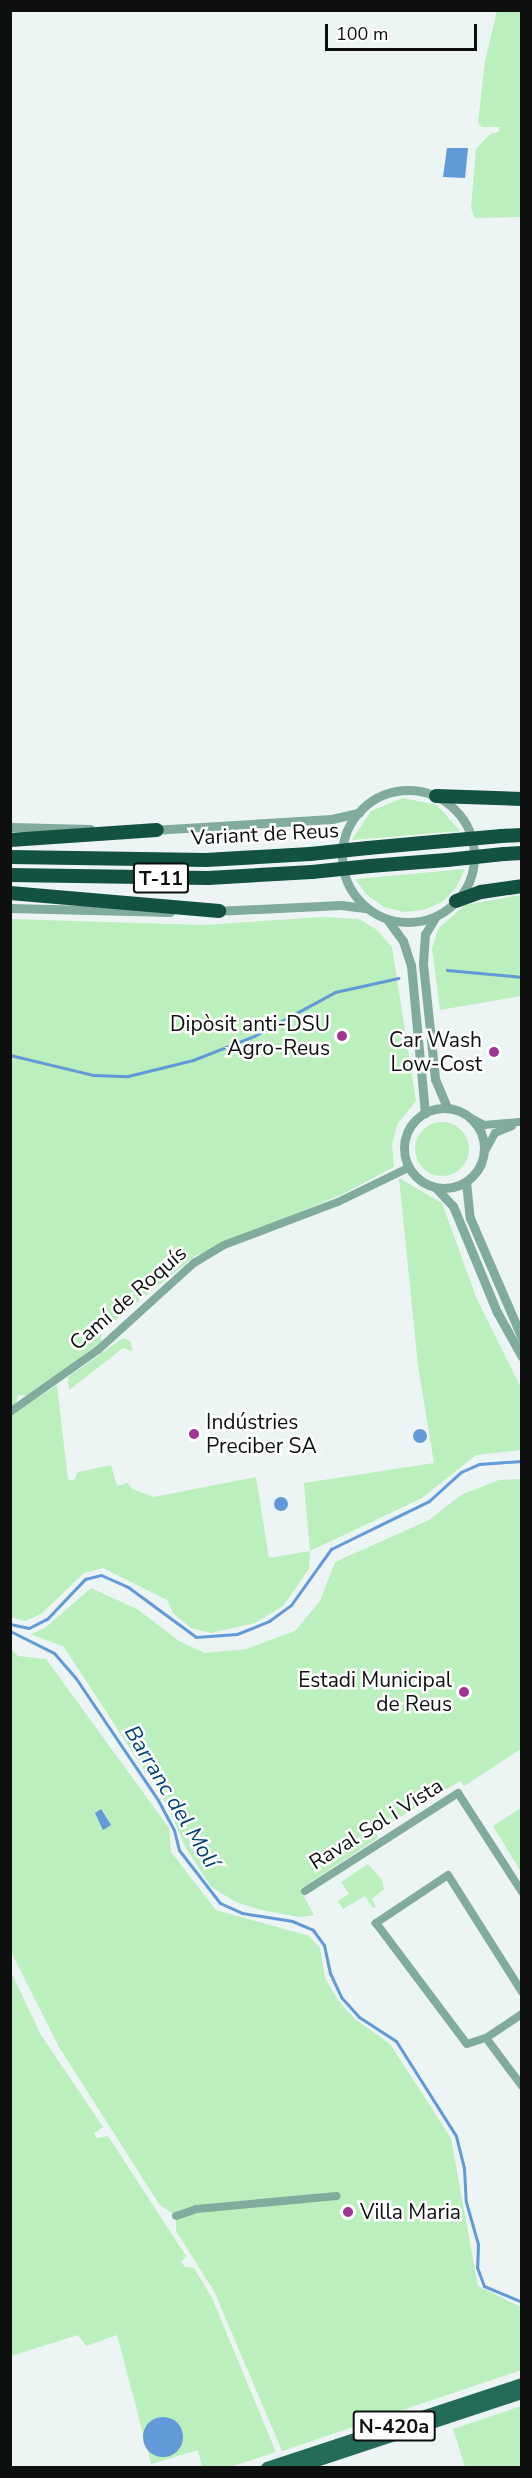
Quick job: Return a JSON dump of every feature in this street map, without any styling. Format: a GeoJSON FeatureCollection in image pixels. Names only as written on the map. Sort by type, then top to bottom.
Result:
{"type":"FeatureCollection","features":[{"type":"Feature","properties":{"kind":"highway"},"geometry":{"type":"LineString","coordinates":[[436,796],[522,799]]}},
{"type":"Feature","properties":{"kind":"highway"},"geometry":{"type":"LineString","coordinates":[[10,840],[157,830]]}},
{"type":"Feature","properties":{"kind":"highway","name":"Variant de Reus"},"geometry":{"type":"LineString","coordinates":[[10,858],[184,860],[310,854],[522,834]]}},
{"type":"Feature","properties":{"kind":"highway","name":"Variant de Reus"},"geometry":{"type":"LineString","coordinates":[[10,875],[176,878],[312,872],[522,853]]}},
{"type":"Feature","properties":{"kind":"highway"},"geometry":{"type":"LineString","coordinates":[[456,901],[481,892],[522,886]]}},
{"type":"Feature","properties":{"kind":"highway"},"geometry":{"type":"LineString","coordinates":[[10,893],[219,911]]}},
{"type":"Feature","properties":{"kind":"main road","name":"N-420a"},"geometry":{"type":"LineString","coordinates":[[267,2468],[522,2384]]}},
{"type":"Feature","properties":{"kind":"main road","name":"N-420a"},"geometry":{"type":"LineString","coordinates":[[295,2468],[522,2393]]}},
{"type":"Feature","properties":{"kind":"street"},"geometry":{"type":"LineString","coordinates":[[10,827],[157,830],[332,819],[359,813],[383,795],[398,791],[436,796],[455,809],[471,838],[472,871],[456,901],[436,916],[425,934],[423,964],[435,1079],[447,1107]]}},
{"type":"Feature","properties":{"kind":"street"},"geometry":{"type":"LineString","coordinates":[[359,813],[343,844],[343,868],[352,890],[367,908],[385,918],[411,922],[436,916]]}},
{"type":"Feature","properties":{"kind":"street"},"geometry":{"type":"LineString","coordinates":[[10,908],[118,913],[341,905],[367,908]]}},
{"type":"Feature","properties":{"kind":"street"},"geometry":{"type":"LineString","coordinates":[[385,918],[403,941],[411,965],[425,1113]]}},
{"type":"Feature","properties":{"kind":"street"},"geometry":{"type":"LineString","coordinates":[[520,1122],[484,1125],[447,1107],[425,1113],[407,1132],[404,1150],[408,1167],[419,1180],[436,1188],[453,1206],[497,1312],[522,1358]]}},
{"type":"Feature","properties":{"kind":"street"},"geometry":{"type":"LineString","coordinates":[[471,1118],[480,1131],[483,1154]]}},
{"type":"Feature","properties":{"kind":"street"},"geometry":{"type":"LineString","coordinates":[[520,1122],[495,1132],[466,1182],[470,1218],[500,1295],[522,1338]]}},
{"type":"Feature","properties":{"kind":"street","name":"Camí de Roquís"},"geometry":{"type":"LineString","coordinates":[[10,1412],[98,1350],[194,1263],[224,1245],[338,1202],[408,1167]]}},
{"type":"Feature","properties":{"kind":"street"},"geometry":{"type":"LineString","coordinates":[[436,1188],[449,1188],[466,1182]]}},
{"type":"Feature","properties":{"kind":"street","name":"Raval Sol i Vista"},"geometry":{"type":"LineString","coordinates":[[305,1891],[458,1793],[522,1892]]}},
{"type":"Feature","properties":{"kind":"street"},"geometry":{"type":"LineString","coordinates":[[522,1992],[448,1875],[376,1923],[467,2044],[486,2037],[522,2014]]}},
{"type":"Feature","properties":{"kind":"street"},"geometry":{"type":"LineString","coordinates":[[486,2037],[522,2086]]}},
{"type":"Feature","properties":{"kind":"street"},"geometry":{"type":"LineString","coordinates":[[176,2216],[208,2208],[336,2196]]}},
{"type":"Feature","properties":{"kind":"green space"},"geometry":{"type":"Polygon","coordinates":[[[497,11],[521,11],[521,217],[475,218],[471,208],[476,149],[490,134],[499,132],[499,127],[482,127],[478,123],[485,61],[497,11]]]}},
{"type":"Feature","properties":{"kind":"green space"},"geometry":{"type":"Polygon","coordinates":[[[403,798],[437,805],[460,831],[352,840],[371,811],[403,798]]]}},
{"type":"Feature","properties":{"kind":"green space"},"geometry":{"type":"Polygon","coordinates":[[[465,869],[456,888],[442,902],[423,910],[403,912],[384,907],[367,895],[355,879],[465,869]]]}},
{"type":"Feature","properties":{"kind":"green space"},"geometry":{"type":"Polygon","coordinates":[[[521,895],[521,996],[440,1010],[432,948],[439,928],[465,905],[521,895]]]}},
{"type":"Feature","properties":{"kind":"green space"},"geometry":{"type":"Polygon","coordinates":[[[322,917],[359,919],[377,930],[392,947],[416,1101],[398,1123],[392,1144],[394,1167],[345,1193],[195,1256],[119,1317],[101,1334],[101,1342],[38,1389],[26,1396],[18,1395],[16,1403],[11,1407],[10,919],[203,925],[322,917]]]}},
{"type":"Feature","properties":{"kind":"green space"},"geometry":{"type":"Polygon","coordinates":[[[442,1122],[452,1124],[461,1130],[467,1139],[469,1149],[467,1159],[461,1168],[452,1174],[442,1176],[432,1174],[423,1168],[417,1159],[415,1149],[417,1139],[423,1130],[432,1124],[442,1122]]]}},
{"type":"Feature","properties":{"kind":"green space"},"geometry":{"type":"Polygon","coordinates":[[[399,1178],[442,1203],[476,1297],[521,1388],[521,1450],[476,1455],[422,1498],[310,1551],[304,1483],[434,1463],[418,1366],[399,1178]]]}},
{"type":"Feature","properties":{"kind":"green space"},"geometry":{"type":"Polygon","coordinates":[[[123,1338],[130,1341],[133,1351],[123,1348],[69,1390],[68,1377],[123,1338]]]}},
{"type":"Feature","properties":{"kind":"green space"},"geometry":{"type":"Polygon","coordinates":[[[57,1385],[68,1480],[74,1480],[78,1472],[111,1465],[117,1486],[128,1483],[132,1489],[154,1497],[256,1477],[269,1558],[310,1551],[309,1569],[283,1606],[255,1623],[211,1633],[191,1628],[173,1613],[167,1600],[103,1568],[84,1573],[41,1614],[25,1621],[11,1617],[10,1416],[57,1385]]]}},
{"type":"Feature","properties":{"kind":"green space"},"geometry":{"type":"Polygon","coordinates":[[[521,1479],[521,1749],[464,1786],[460,1781],[375,1832],[378,1838],[300,1889],[314,1915],[299,1917],[261,1910],[236,1902],[211,1887],[186,1848],[167,1805],[64,1647],[31,1634],[45,1628],[91,1588],[137,1609],[179,1641],[205,1653],[246,1649],[295,1631],[320,1601],[335,1562],[429,1520],[461,1495],[499,1480],[521,1479]]]}},
{"type":"Feature","properties":{"kind":"green space"},"geometry":{"type":"Polygon","coordinates":[[[11,1649],[18,1656],[46,1659],[169,1828],[171,1852],[216,1910],[309,1936],[320,1948],[325,1978],[338,2000],[355,2019],[390,2044],[451,2138],[478,2286],[521,2307],[521,2370],[282,2451],[214,2291],[176,2231],[176,2216],[159,2204],[59,2047],[11,1952],[11,1649]]]}},
{"type":"Feature","properties":{"kind":"green space"},"geometry":{"type":"Polygon","coordinates":[[[521,1808],[521,1872],[493,1826],[521,1808]]]}},
{"type":"Feature","properties":{"kind":"green space"},"geometry":{"type":"Polygon","coordinates":[[[368,1864],[382,1880],[384,1889],[372,1899],[376,1907],[373,1908],[365,1896],[343,1909],[338,1901],[349,1894],[341,1882],[368,1864]]]}},
{"type":"Feature","properties":{"kind":"green space"},"geometry":{"type":"Polygon","coordinates":[[[10,1970],[41,2035],[103,2127],[94,2133],[97,2138],[108,2136],[186,2256],[181,2262],[185,2267],[194,2268],[212,2298],[276,2452],[230,2467],[202,2467],[198,2450],[151,2464],[117,2335],[86,2346],[78,2335],[11,2356],[10,1970]]]}},
{"type":"Feature","properties":{"kind":"green space"},"geometry":{"type":"Polygon","coordinates":[[[521,2406],[521,2467],[465,2467],[453,2429],[521,2406]]]}},
{"type":"Feature","properties":{"kind":"water"},"geometry":{"type":"Polygon","coordinates":[[[447,148],[468,148],[465,178],[443,177],[447,148]]]}},
{"type":"Feature","properties":{"kind":"water"},"geometry":{"type":"Polygon","coordinates":[[[417,1429],[423,1429],[427,1436],[423,1443],[417,1443],[413,1439],[413,1433],[417,1429]]]}},
{"type":"Feature","properties":{"kind":"water"},"geometry":{"type":"Polygon","coordinates":[[[278,1497],[284,1497],[288,1504],[284,1511],[278,1511],[274,1507],[274,1501],[278,1497]]]}},
{"type":"Feature","properties":{"kind":"water"},"geometry":{"type":"Polygon","coordinates":[[[101,1809],[111,1825],[103,1830],[95,1813],[101,1809]]]}},
{"type":"Feature","properties":{"kind":"water"},"geometry":{"type":"Polygon","coordinates":[[[163,2417],[177,2423],[183,2437],[177,2451],[163,2457],[149,2451],[143,2437],[149,2423],[163,2417]]]}},
{"type":"Feature","properties":{"kind":"waterway"},"geometry":{"type":"LineString","coordinates":[[447,970],[522,977]]}},
{"type":"Feature","properties":{"kind":"waterway"},"geometry":{"type":"LineString","coordinates":[[10,1055],[93,1075],[128,1076],[193,1060],[254,1036],[335,992],[398,978]]}},
{"type":"Feature","properties":{"kind":"waterway"},"geometry":{"type":"LineString","coordinates":[[10,1624],[29,1628],[47,1619],[85,1579],[101,1575],[128,1587],[196,1637],[237,1634],[269,1621],[291,1605],[331,1549],[429,1501],[461,1472],[479,1464],[522,1461]]}},
{"type":"Feature","properties":{"kind":"waterway","name":"Barranc del Molí"},"geometry":{"type":"LineString","coordinates":[[10,1631],[54,1653],[75,1677],[158,1800],[174,1830],[179,1850],[220,1903],[242,1913],[292,1921],[313,1930],[324,1945],[330,1973],[341,1997],[359,2017],[396,2041],[456,2136],[464,2168],[466,2202],[478,2244],[477,2267],[484,2286],[522,2302]]}},
{"type":"Feature","properties":{"kind":"place","name":"Dipòsit anti-DSU Agro-Reus"},"geometry":{"type":"Point","coordinates":[342,1036]}},
{"type":"Feature","properties":{"kind":"place","name":"Car Wash Low-Cost"},"geometry":{"type":"Point","coordinates":[494,1052]}},
{"type":"Feature","properties":{"kind":"place","name":"Indústries Preciber SA"},"geometry":{"type":"Point","coordinates":[194,1434]}},
{"type":"Feature","properties":{"kind":"place","name":"Estadi Municipal de Reus"},"geometry":{"type":"Point","coordinates":[464,1692]}},
{"type":"Feature","properties":{"kind":"place","name":"Villa Maria"},"geometry":{"type":"Point","coordinates":[348,2212]}}]}
